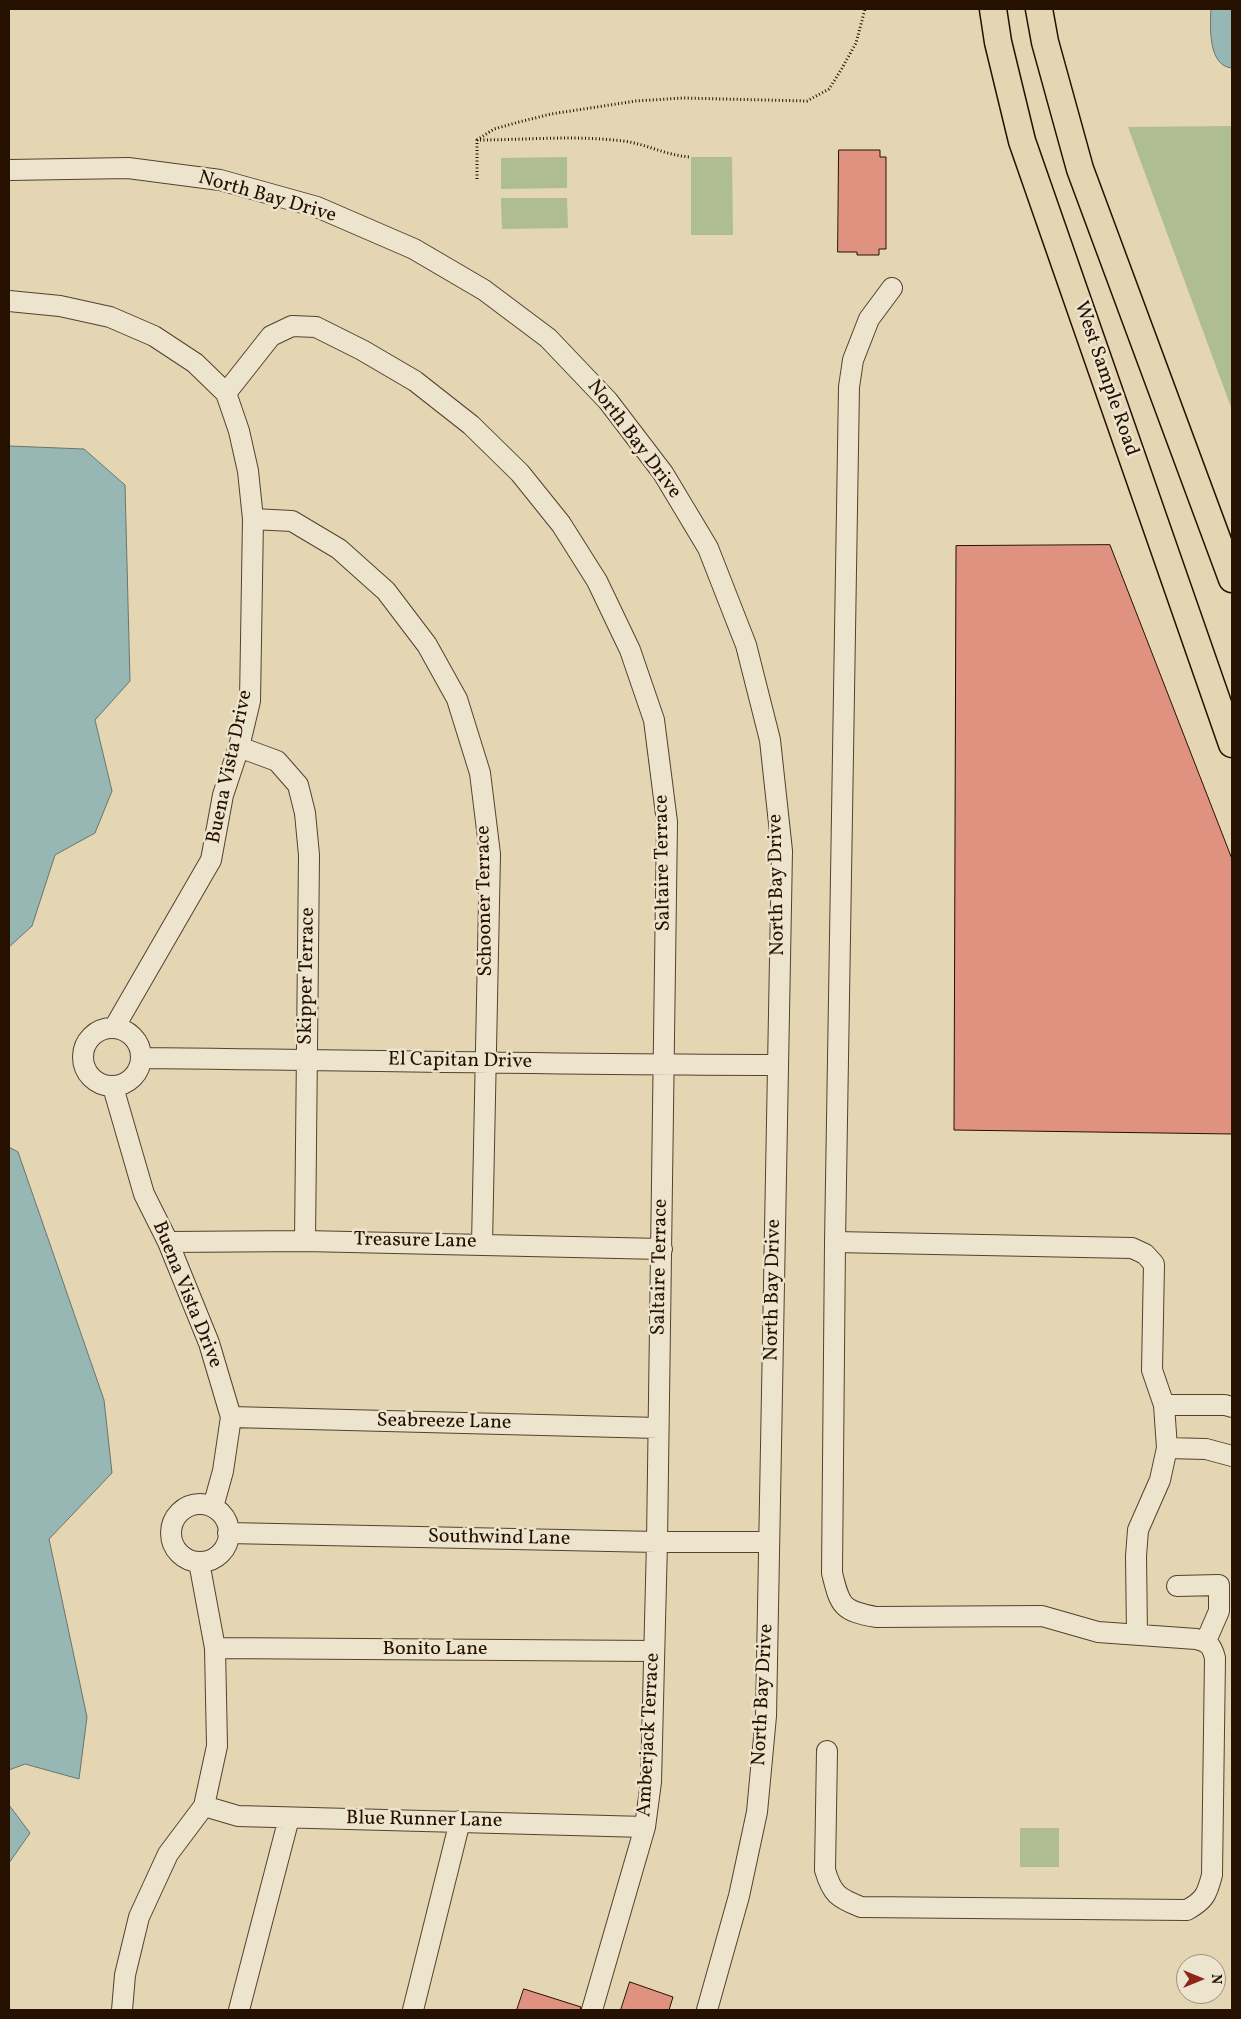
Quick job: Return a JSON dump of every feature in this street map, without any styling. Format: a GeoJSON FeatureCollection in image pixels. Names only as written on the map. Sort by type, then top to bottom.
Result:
{"type":"FeatureCollection","features":[{"type":"Feature","properties":{"kind":"main road","name":"West Sample Road"},"geometry":{"type":"LineString","coordinates":[[993,9],[998,42],[1022,141],[1232,744]]}},
{"type":"Feature","properties":{"kind":"main road"},"geometry":{"type":"LineString","coordinates":[[1039,9],[1045,42],[1080,169],[1232,579]]}},
{"type":"Feature","properties":{"kind":"street","name":"North Bay Drive"},"geometry":{"type":"LineString","coordinates":[[9,170],[128,168],[220,180],[317,207],[414,249],[484,290],[548,338],[608,401],[663,473],[708,548],[746,645],[770,740],[782,851],[766,1716],[757,1812],[739,1896],[707,2010]]}},
{"type":"Feature","properties":{"kind":"street"},"geometry":{"type":"LineString","coordinates":[[827,1751],[825,1870],[831,1889],[842,1900],[860,1907],[1187,1910],[1199,1904],[1207,1894],[1212,1875],[1215,1658],[1212,1647],[1206,1641],[1098,1632],[1042,1616],[876,1617],[853,1613],[843,1605],[832,1573],[835,1242],[849,387],[853,360],[869,319],[892,288]]}},
{"type":"Feature","properties":{"kind":"street"},"geometry":{"type":"LineString","coordinates":[[9,300],[60,306],[110,317],[154,336],[195,363],[226,393]]}},
{"type":"Feature","properties":{"kind":"street","name":"Saltaire Terrace"},"geometry":{"type":"LineString","coordinates":[[226,393],[270,336],[292,326],[316,327],[362,350],[415,381],[464,419],[520,473],[561,524],[597,581],[630,650],[654,720],[667,822],[657,1542]]}},
{"type":"Feature","properties":{"kind":"street","name":"Buena Vista Drive"},"geometry":{"type":"LineString","coordinates":[[114,1028],[211,860],[223,795],[239,747],[250,701],[253,519],[248,471],[239,431],[226,393]]}},
{"type":"Feature","properties":{"kind":"street","name":"Schooner Terrace"},"geometry":{"type":"LineString","coordinates":[[253,519],[292,521],[339,549],[386,591],[427,645],[457,699],[480,773],[490,854],[482,1244]]}},
{"type":"Feature","properties":{"kind":"street","name":"Skipper Terrace"},"geometry":{"type":"LineString","coordinates":[[239,747],[277,761],[298,785],[305,813],[309,855],[305,1240]]}},
{"type":"Feature","properties":{"kind":"street"},"geometry":{"type":"LineString","coordinates":[[114,1028],[130,1034],[136,1041],[141,1058],[136,1074],[130,1081],[113,1086],[103,1085],[89,1074],[85,1066],[84,1057],[85,1048],[97,1033],[114,1028]]}},
{"type":"Feature","properties":{"kind":"street","name":"El Capitan Drive"},"geometry":{"type":"LineString","coordinates":[[141,1058],[306,1059],[485,1064],[778,1065]]}},
{"type":"Feature","properties":{"kind":"street","name":"Buena Vista Drive"},"geometry":{"type":"LineString","coordinates":[[113,1086],[144,1194],[168,1242],[210,1342],[230,1418],[223,1471],[213,1507]]}},
{"type":"Feature","properties":{"kind":"street","name":"Treasure Lane"},"geometry":{"type":"LineString","coordinates":[[168,1242],[305,1240],[662,1250]]}},
{"type":"Feature","properties":{"kind":"street"},"geometry":{"type":"LineString","coordinates":[[835,1242],[1132,1248],[1145,1254],[1154,1264],[1152,1370],[1164,1405],[1167,1448],[1160,1480],[1138,1530],[1136,1556],[1137,1634]]}},
{"type":"Feature","properties":{"kind":"street"},"geometry":{"type":"LineString","coordinates":[[1164,1405],[1225,1405],[1232,1407]]}},
{"type":"Feature","properties":{"kind":"street","name":"Seabreeze Lane"},"geometry":{"type":"LineString","coordinates":[[230,1418],[658,1428]]}},
{"type":"Feature","properties":{"kind":"street"},"geometry":{"type":"LineString","coordinates":[[1167,1448],[1206,1449],[1232,1456]]}},
{"type":"Feature","properties":{"kind":"street"},"geometry":{"type":"LineString","coordinates":[[204,1504],[213,1507],[224,1518],[228,1533],[223,1550],[208,1561],[199,1562],[182,1556],[175,1548],[171,1531],[173,1522],[178,1514],[186,1508],[204,1504]]}},
{"type":"Feature","properties":{"kind":"street","name":"Southwind Lane"},"geometry":{"type":"LineString","coordinates":[[228,1533],[657,1542],[769,1542]]}},
{"type":"Feature","properties":{"kind":"street","name":"Amberjack Terrace"},"geometry":{"type":"LineString","coordinates":[[592,2010],[645,1827],[651,1782],[657,1542]]}},
{"type":"Feature","properties":{"kind":"street"},"geometry":{"type":"LineString","coordinates":[[122,2010],[124,1975],[139,1917],[168,1854],[204,1806],[217,1746],[215,1648],[199,1562]]}},
{"type":"Feature","properties":{"kind":"street"},"geometry":{"type":"LineString","coordinates":[[1177,1586],[1225,1585],[1219,1612],[1206,1641]]}},
{"type":"Feature","properties":{"kind":"street","name":"Bonito Lane"},"geometry":{"type":"LineString","coordinates":[[215,1648],[654,1651]]}},
{"type":"Feature","properties":{"kind":"street","name":"Blue Runner Lane"},"geometry":{"type":"LineString","coordinates":[[204,1806],[238,1816],[645,1827]]}},
{"type":"Feature","properties":{"kind":"street"},"geometry":{"type":"LineString","coordinates":[[239,2010],[288,1818]]}},
{"type":"Feature","properties":{"kind":"street"},"geometry":{"type":"LineString","coordinates":[[413,2010],[460,1821]]}},
{"type":"Feature","properties":{"kind":"path"},"geometry":{"type":"LineString","coordinates":[[477,140],[494,129],[551,114],[636,101],[683,98],[807,101],[829,89],[841,70],[856,43],[865,9]]}},
{"type":"Feature","properties":{"kind":"path"},"geometry":{"type":"LineString","coordinates":[[477,140],[583,139],[625,141],[674,156],[691,157]]}},
{"type":"Feature","properties":{"kind":"path"},"geometry":{"type":"LineString","coordinates":[[477,140],[477,179]]}},
{"type":"Feature","properties":{"kind":"green space"},"geometry":{"type":"Polygon","coordinates":[[[1232,126],[1232,410],[1128,127],[1232,126]]]}},
{"type":"Feature","properties":{"kind":"green space"},"geometry":{"type":"Polygon","coordinates":[[[567,157],[567,188],[501,189],[501,158],[567,157]]]}},
{"type":"Feature","properties":{"kind":"green space"},"geometry":{"type":"Polygon","coordinates":[[[691,157],[732,157],[733,235],[691,235],[691,157]]]}},
{"type":"Feature","properties":{"kind":"green space"},"geometry":{"type":"Polygon","coordinates":[[[501,198],[567,198],[568,228],[502,229],[501,198]]]}},
{"type":"Feature","properties":{"kind":"green space"},"geometry":{"type":"Polygon","coordinates":[[[1020,1828],[1059,1828],[1059,1867],[1020,1867],[1020,1828]]]}},
{"type":"Feature","properties":{"kind":"water"},"geometry":{"type":"Polygon","coordinates":[[[1211,9],[1232,9],[1232,68],[1224,66],[1218,60],[1215,53],[1210,26],[1211,9]]]}},
{"type":"Feature","properties":{"kind":"water"},"geometry":{"type":"Polygon","coordinates":[[[9,446],[84,449],[125,485],[130,681],[95,720],[112,791],[95,833],[55,855],[32,926],[9,947],[9,446]]]}},
{"type":"Feature","properties":{"kind":"water"},"geometry":{"type":"Polygon","coordinates":[[[9,1147],[18,1152],[104,1400],[112,1473],[49,1539],[87,1717],[79,1779],[25,1764],[9,1770],[9,1147]]]}},
{"type":"Feature","properties":{"kind":"water"},"geometry":{"type":"Polygon","coordinates":[[[9,1805],[30,1833],[9,1863],[9,1805]]]}},
{"type":"Feature","properties":{"kind":"building"},"geometry":{"type":"Polygon","coordinates":[[[839,150],[880,150],[880,157],[886,157],[886,249],[879,249],[879,255],[857,255],[857,252],[838,252],[839,150]]]}},
{"type":"Feature","properties":{"kind":"building"},"geometry":{"type":"Polygon","coordinates":[[[1110,545],[1232,859],[1232,1134],[954,1130],[956,546],[1110,545]]]}},
{"type":"Feature","properties":{"kind":"building"},"geometry":{"type":"Polygon","coordinates":[[[630,1982],[673,1997],[669,2010],[621,2010],[630,1982]]]}},
{"type":"Feature","properties":{"kind":"building"},"geometry":{"type":"Polygon","coordinates":[[[524,1989],[581,2007],[580,2010],[517,2010],[524,1989]]]}}]}
